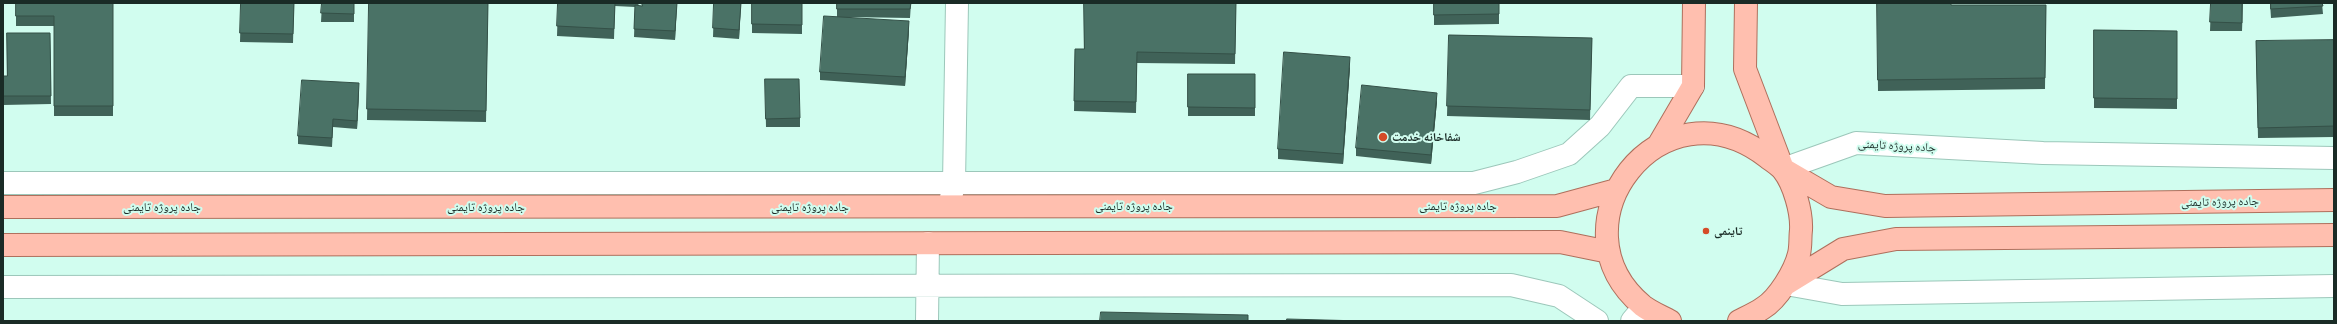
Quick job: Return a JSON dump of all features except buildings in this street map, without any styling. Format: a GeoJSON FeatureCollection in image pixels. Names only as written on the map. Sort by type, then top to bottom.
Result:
{"type":"FeatureCollection","features":[{"type":"Feature","properties":{"kind":"main road"},"geometry":{"type":"LineString","coordinates":[[1659,144],[1693,86],[1694,3]]}},
{"type":"Feature","properties":{"kind":"main road"},"geometry":{"type":"LineString","coordinates":[[1739,321],[1761,314],[1786,284],[1799,254],[1802,222],[1793,191],[1783,169],[1745,69],[1746,3]]}},
{"type":"Feature","properties":{"kind":"main road"},"geometry":{"type":"LineString","coordinates":[[1670,321],[1638,314],[1609,252],[1607,220],[1616,190],[1633,163],[1659,144],[1689,134],[1720,134],[1751,144],[1783,169]]}},
{"type":"Feature","properties":{"kind":"main road","name":"جاده پروژه تایمنی"},"geometry":{"type":"LineString","coordinates":[[1783,169],[1831,197],[1885,206],[2334,200]]}},
{"type":"Feature","properties":{"kind":"main road","name":"جاده پروژه تایمنی"},"geometry":{"type":"LineString","coordinates":[[3,207],[1557,206],[1616,190]]}},
{"type":"Feature","properties":{"kind":"main road"},"geometry":{"type":"LineString","coordinates":[[1786,284],[1844,249],[1896,238],[2334,235]]}},
{"type":"Feature","properties":{"kind":"main road"},"geometry":{"type":"LineString","coordinates":[[3,245],[1560,242],[1609,252]]}},
{"type":"Feature","properties":{"kind":"street"},"geometry":{"type":"LineString","coordinates":[[950,207],[954,183],[957,3]]}},
{"type":"Feature","properties":{"kind":"street"},"geometry":{"type":"LineString","coordinates":[[3,183],[1474,183],[1517,172],[1569,154],[1600,126],[1631,86],[1693,86]]}},
{"type":"Feature","properties":{"kind":"street","name":"جاده پروژه تایمنی"},"geometry":{"type":"LineString","coordinates":[[1783,169],[1856,143],[2043,154],[2334,158]]}},
{"type":"Feature","properties":{"kind":"street"},"geometry":{"type":"LineString","coordinates":[[927,321],[928,243]]}},
{"type":"Feature","properties":{"kind":"street"},"geometry":{"type":"LineString","coordinates":[[1786,284],[1842,294],[2334,286]]}},
{"type":"Feature","properties":{"kind":"street"},"geometry":{"type":"LineString","coordinates":[[3,287],[1511,285],[1559,296],[1597,321]]}},
{"type":"Feature","properties":{"kind":"place","name":"شفاخانه خدمت"},"geometry":{"type":"Point","coordinates":[1383,137]}},
{"type":"Feature","properties":{"kind":"place","name":"تاینمی"},"geometry":{"type":"Point","coordinates":[1706,231]}}]}
